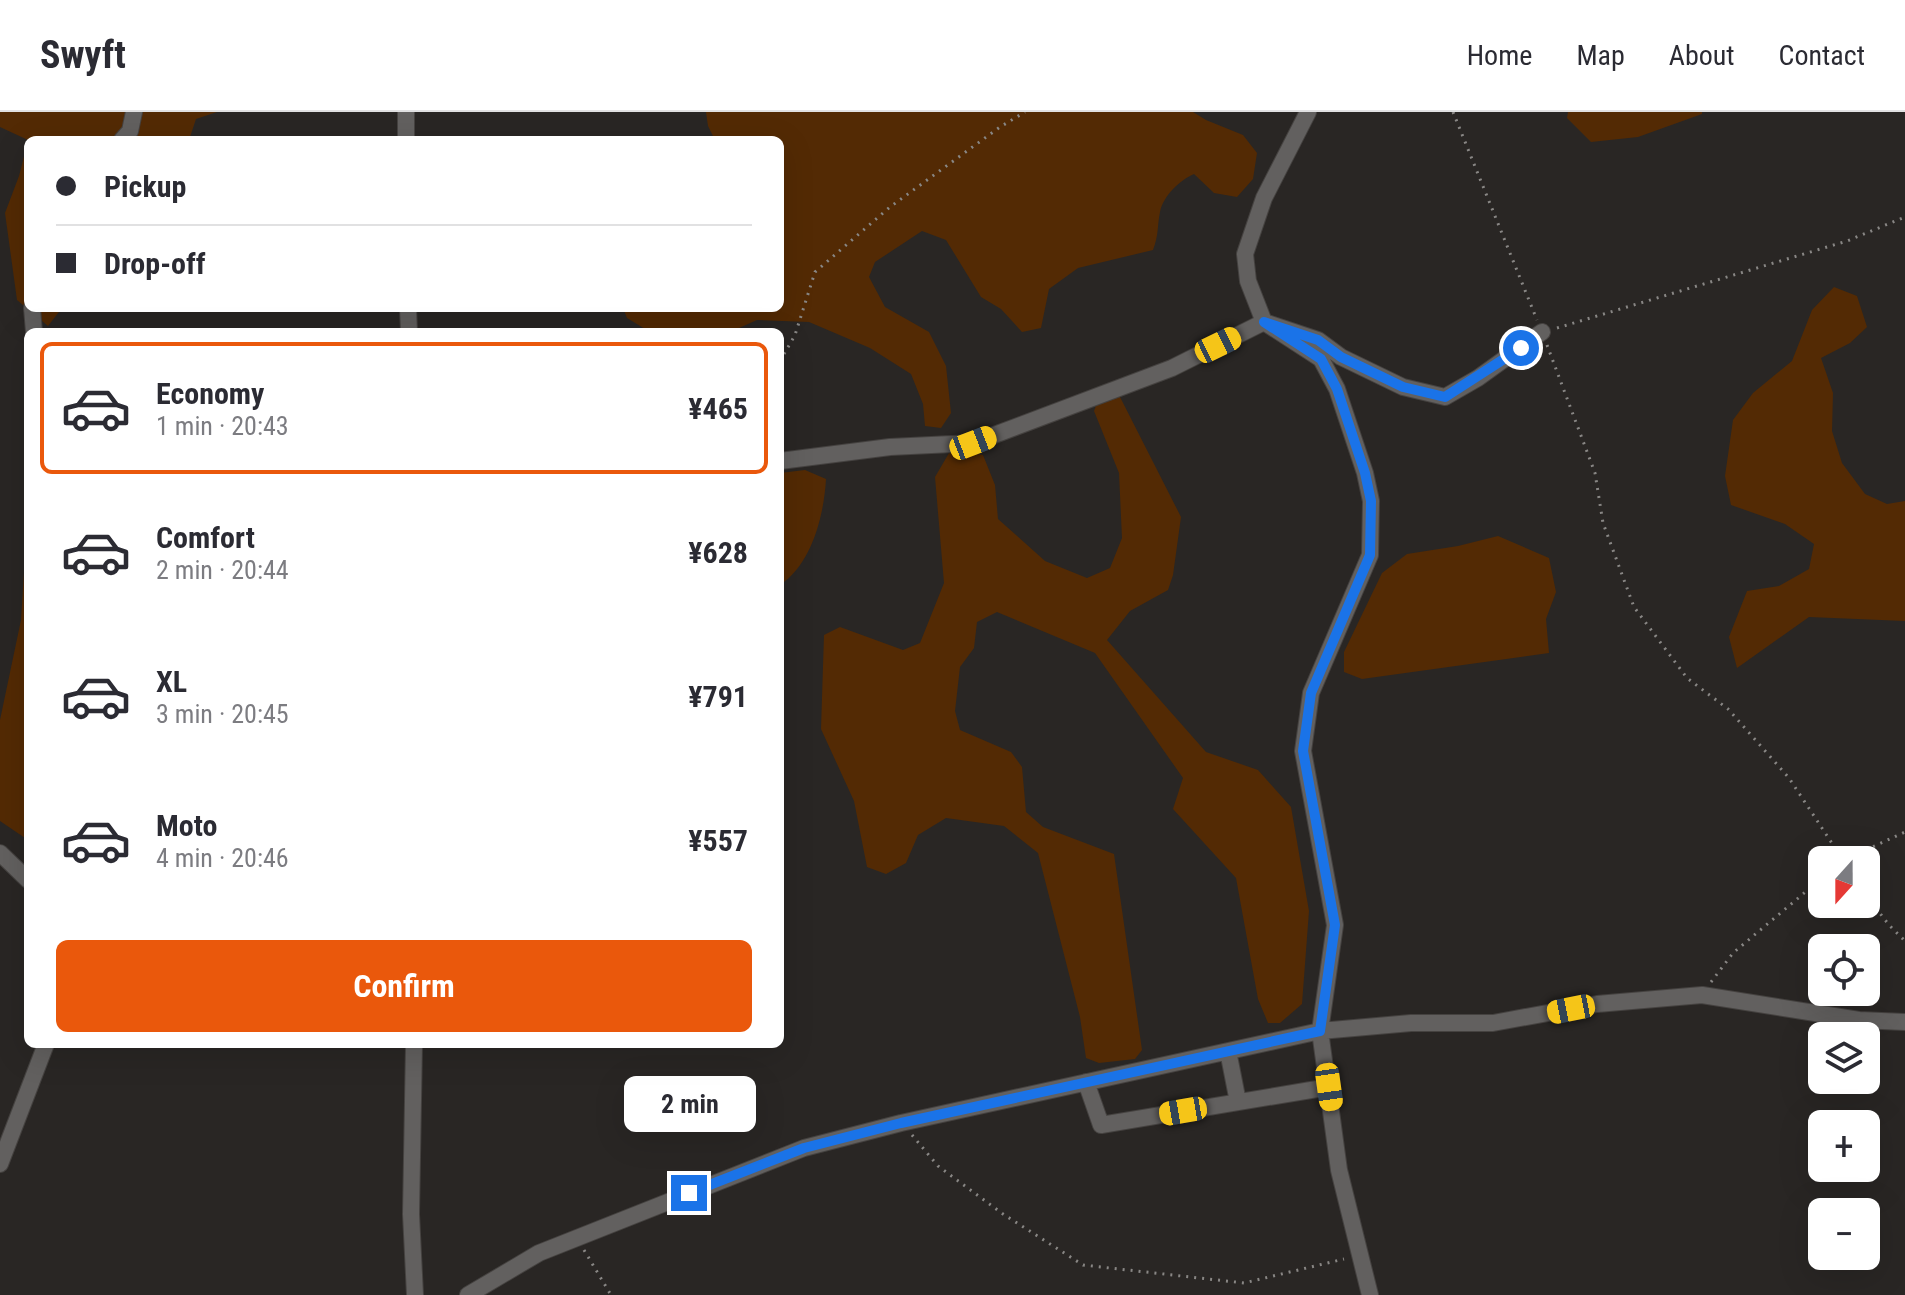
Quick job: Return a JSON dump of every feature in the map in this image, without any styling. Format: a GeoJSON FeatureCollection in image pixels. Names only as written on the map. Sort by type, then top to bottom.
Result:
{"type":"FeatureCollection","features":[{"type":"Feature","properties":{"kind":"street"},"geometry":{"type":"LineString","coordinates":[[126,136],[130,131],[134,112]]}},
{"type":"Feature","properties":{"kind":"street"},"geometry":{"type":"LineString","coordinates":[[406,112],[406,136]]}},
{"type":"Feature","properties":{"kind":"street"},"geometry":{"type":"LineString","coordinates":[[1308,112],[1264,198],[1245,254],[1248,281],[1264,322],[1321,359],[1337,389],[1371,501],[1370,555],[1311,693],[1303,751],[1335,925],[1320,1031],[1339,1170],[1370,1295]]}},
{"type":"Feature","properties":{"kind":"street"},"geometry":{"type":"LineString","coordinates":[[784,460],[890,447],[973,443],[1172,368],[1264,322],[1318,340],[1341,357],[1403,387],[1445,397],[1478,378],[1542,332]]}},
{"type":"Feature","properties":{"kind":"street"},"geometry":{"type":"LineString","coordinates":[[0,853],[24,876]]}},
{"type":"Feature","properties":{"kind":"street"},"geometry":{"type":"LineString","coordinates":[[468,1295],[539,1253],[804,1148],[901,1123],[1320,1031],[1411,1023],[1493,1023],[1597,1004],[1702,995],[1859,1020],[1905,1022]]}},
{"type":"Feature","properties":{"kind":"street"},"geometry":{"type":"LineString","coordinates":[[0,1164],[44,1048]]}},
{"type":"Feature","properties":{"kind":"street"},"geometry":{"type":"LineString","coordinates":[[414,1048],[411,1214],[415,1295]]}},
{"type":"Feature","properties":{"kind":"street"},"geometry":{"type":"LineString","coordinates":[[1228,1051],[1238,1102]]}},
{"type":"Feature","properties":{"kind":"street"},"geometry":{"type":"LineString","coordinates":[[1086,1082],[1101,1125],[1329,1087]]}},
{"type":"Feature","properties":{"kind":"path"},"geometry":{"type":"LineString","coordinates":[[784,354],[795,335],[815,272],[890,207],[1025,112]]}},
{"type":"Feature","properties":{"kind":"path"},"geometry":{"type":"LineString","coordinates":[[1453,112],[1595,473],[1603,523],[1634,607],[1687,678],[1728,709],[1789,778],[1835,846]]}},
{"type":"Feature","properties":{"kind":"path"},"geometry":{"type":"LineString","coordinates":[[1542,332],[1847,241],[1905,217]]}},
{"type":"Feature","properties":{"kind":"path"},"geometry":{"type":"LineString","coordinates":[[1874,846],[1905,832]]}},
{"type":"Feature","properties":{"kind":"path"},"geometry":{"type":"LineString","coordinates":[[1702,995],[1733,953],[1808,890]]}},
{"type":"Feature","properties":{"kind":"path"},"geometry":{"type":"LineString","coordinates":[[1880,913],[1905,941]]}},
{"type":"Feature","properties":{"kind":"path"},"geometry":{"type":"LineString","coordinates":[[901,1123],[938,1166],[1003,1214],[1083,1265],[1244,1283],[1359,1256]]}},
{"type":"Feature","properties":{"kind":"path"},"geometry":{"type":"LineString","coordinates":[[577,1238],[611,1295]]}},
{"type":"Feature","properties":{"kind":"shaded area"},"geometry":{"type":"Polygon","coordinates":[[[0,112],[217,112],[196,119],[190,136],[24,138],[0,127],[0,112]]]}},
{"type":"Feature","properties":{"kind":"shaded area"},"geometry":{"type":"Polygon","coordinates":[[[706,112],[1193,112],[1243,135],[1257,153],[1253,179],[1237,197],[1214,193],[1194,174],[1178,184],[1162,206],[1153,250],[1078,268],[1049,289],[1041,328],[1022,332],[1001,309],[981,297],[946,240],[922,231],[875,262],[869,277],[885,307],[929,332],[946,366],[951,413],[941,428],[925,426],[923,404],[911,374],[870,348],[809,322],[757,320],[739,328],[643,328],[627,318],[625,312],[784,312],[784,136],[713,136],[706,112]]]}},
{"type":"Feature","properties":{"kind":"shaded area"},"geometry":{"type":"Polygon","coordinates":[[[1568,112],[1702,114],[1638,137],[1591,142],[1567,118],[1568,112]]]}},
{"type":"Feature","properties":{"kind":"shaded area"},"geometry":{"type":"Polygon","coordinates":[[[24,157],[24,306],[17,300],[5,213],[24,157]]]}},
{"type":"Feature","properties":{"kind":"shaded area"},"geometry":{"type":"Polygon","coordinates":[[[1834,287],[1857,296],[1867,327],[1850,343],[1821,358],[1833,393],[1832,431],[1842,463],[1865,494],[1887,504],[1905,501],[1905,621],[1809,617],[1737,668],[1729,637],[1747,591],[1779,586],[1809,569],[1814,544],[1785,524],[1731,505],[1725,476],[1733,420],[1753,393],[1792,361],[1812,310],[1834,287]]]}},
{"type":"Feature","properties":{"kind":"shaded area"},"geometry":{"type":"Polygon","coordinates":[[[31,312],[59,312],[48,326],[31,312]]]}},
{"type":"Feature","properties":{"kind":"shaded area"},"geometry":{"type":"Polygon","coordinates":[[[1100,395],[1120,397],[1181,517],[1168,590],[1130,611],[1107,640],[1206,752],[1258,770],[1291,807],[1309,911],[1302,1004],[1280,1023],[1268,1023],[1258,999],[1236,878],[1173,809],[1183,778],[1095,653],[997,612],[977,622],[974,648],[960,667],[955,711],[960,730],[1011,752],[1022,767],[1026,812],[1043,827],[1114,854],[1142,1050],[1135,1059],[1099,1063],[1086,1058],[1080,1017],[1038,853],[1004,826],[946,818],[918,835],[906,863],[886,874],[867,867],[854,801],[821,729],[824,635],[840,627],[903,650],[920,643],[944,583],[935,477],[952,448],[983,455],[995,485],[998,519],[1045,561],[1087,578],[1110,568],[1122,538],[1119,473],[1094,411],[1100,395]]]}},
{"type":"Feature","properties":{"kind":"shaded area"},"geometry":{"type":"Polygon","coordinates":[[[805,470],[826,479],[814,538],[800,565],[784,582],[784,473],[805,470]]]}},
{"type":"Feature","properties":{"kind":"shaded area"},"geometry":{"type":"Polygon","coordinates":[[[1498,536],[1549,558],[1556,592],[1546,619],[1549,653],[1362,679],[1344,672],[1344,652],[1382,573],[1407,554],[1498,536]]]}},
{"type":"Feature","properties":{"kind":"shaded area"},"geometry":{"type":"Polygon","coordinates":[[[24,572],[24,837],[0,821],[0,720],[21,620],[24,572]]]}},
{"type":"Feature","properties":{"kind":"route"},"geometry":{"type":"LineString","coordinates":[[689,1193],[804,1148],[901,1123],[1320,1031],[1335,925],[1303,751],[1311,693],[1370,555],[1371,501],[1337,389],[1321,359],[1264,322],[1318,340],[1341,357],[1403,387],[1445,397],[1521,348]]}}]}
